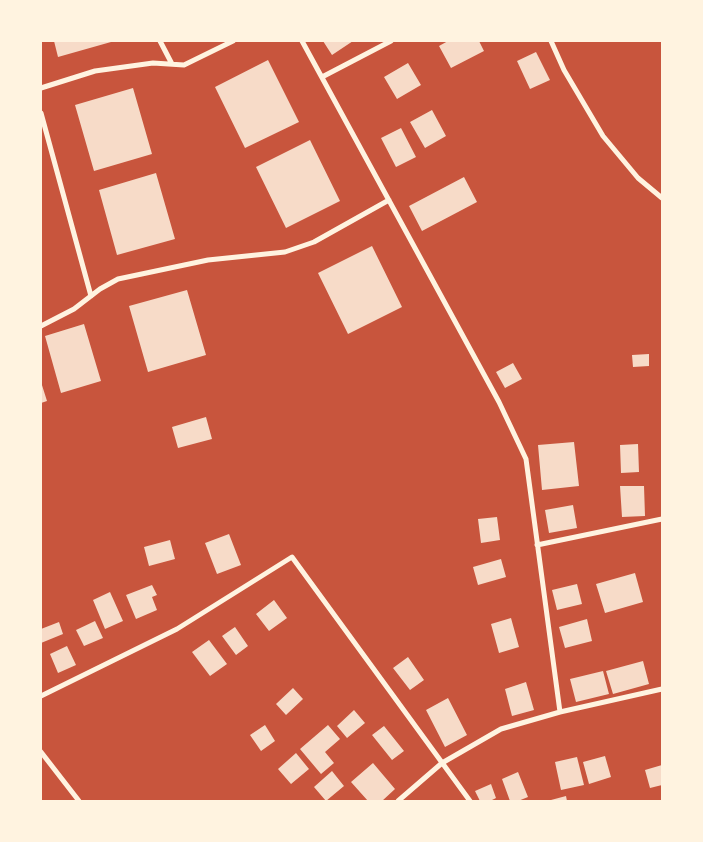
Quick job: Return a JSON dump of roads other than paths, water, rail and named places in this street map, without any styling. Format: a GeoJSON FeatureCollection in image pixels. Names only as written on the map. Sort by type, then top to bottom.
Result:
{"type":"FeatureCollection","features":[{"type":"Feature","properties":{"kind":"street"},"geometry":{"type":"LineString","coordinates":[[160,41],[172,64]]}},
{"type":"Feature","properties":{"kind":"street"},"geometry":{"type":"LineString","coordinates":[[41,88],[95,71],[153,63],[184,65],[233,41]]}},
{"type":"Feature","properties":{"kind":"street"},"geometry":{"type":"LineString","coordinates":[[302,41],[499,402],[526,459],[560,712]]}},
{"type":"Feature","properties":{"kind":"street"},"geometry":{"type":"LineString","coordinates":[[322,77],[391,41]]}},
{"type":"Feature","properties":{"kind":"street"},"geometry":{"type":"LineString","coordinates":[[551,41],[564,70],[603,136],[638,178],[662,198]]}},
{"type":"Feature","properties":{"kind":"street"},"geometry":{"type":"LineString","coordinates":[[41,113],[91,296]]}},
{"type":"Feature","properties":{"kind":"street"},"geometry":{"type":"LineString","coordinates":[[41,326],[74,309],[118,279],[208,260],[285,252],[314,242],[389,200]]}},
{"type":"Feature","properties":{"kind":"street"},"geometry":{"type":"LineString","coordinates":[[537,545],[662,518]]}},
{"type":"Feature","properties":{"kind":"street"},"geometry":{"type":"LineString","coordinates":[[41,696],[177,629],[292,557],[470,801]]}},
{"type":"Feature","properties":{"kind":"street"},"geometry":{"type":"LineString","coordinates":[[398,801],[442,763],[501,730],[560,712],[662,689]]}},
{"type":"Feature","properties":{"kind":"street"},"geometry":{"type":"LineString","coordinates":[[41,752],[80,801]]}}]}
